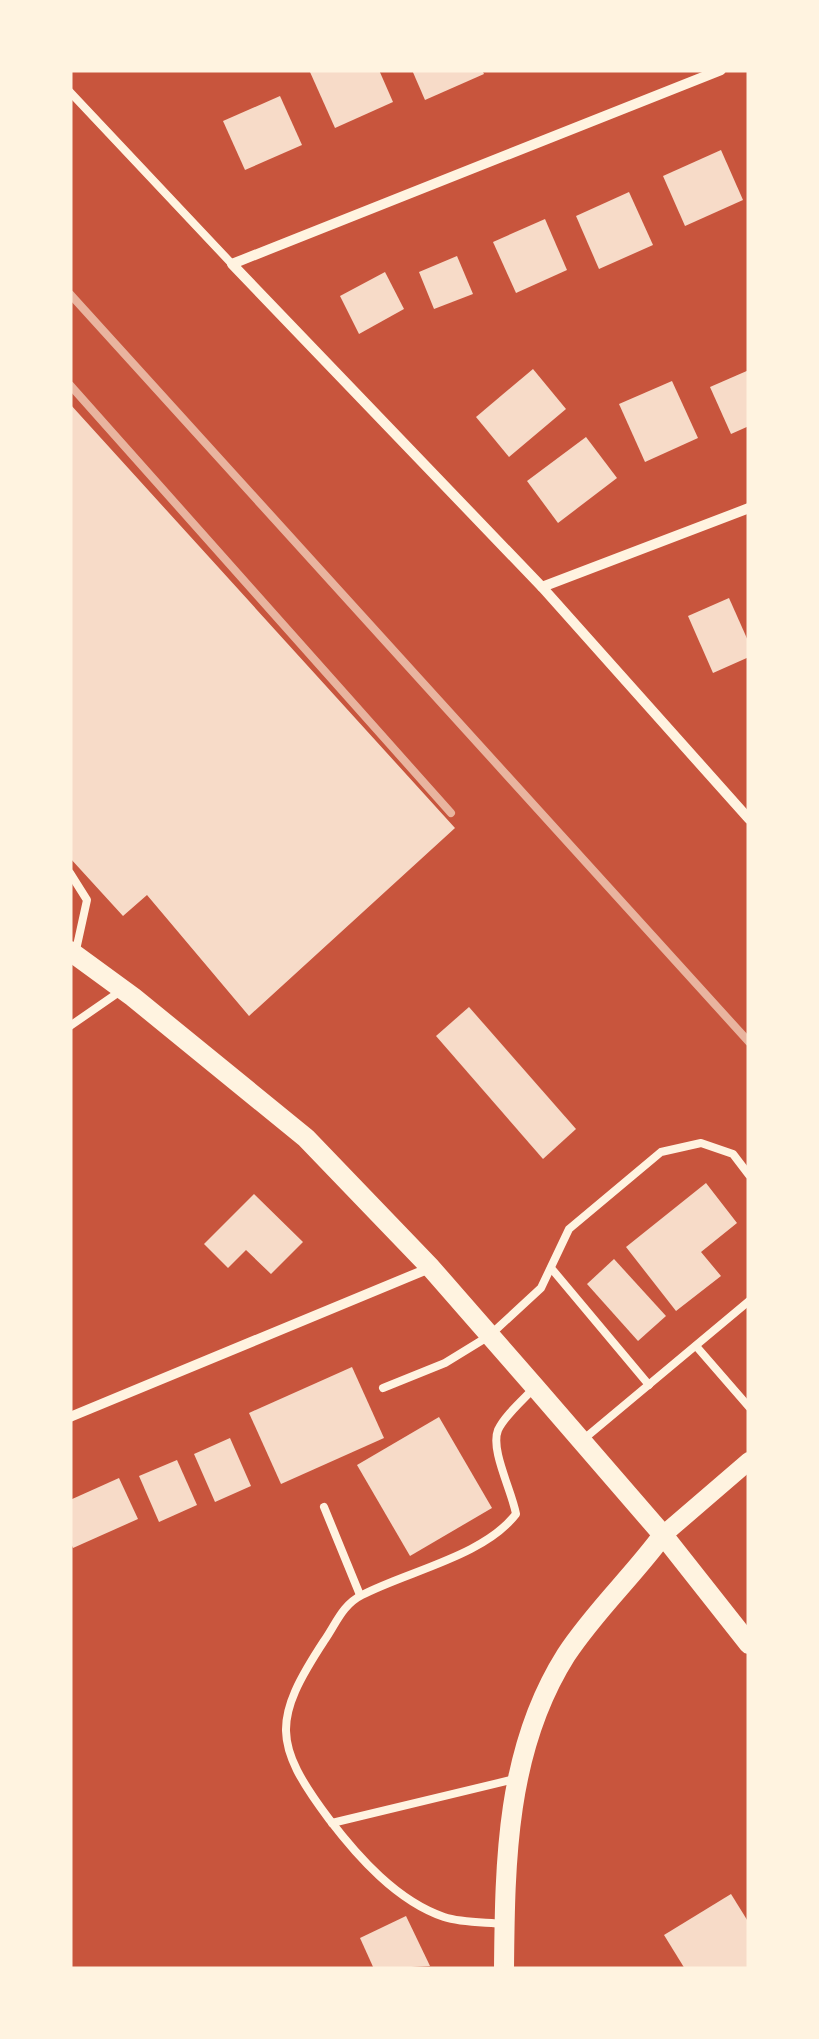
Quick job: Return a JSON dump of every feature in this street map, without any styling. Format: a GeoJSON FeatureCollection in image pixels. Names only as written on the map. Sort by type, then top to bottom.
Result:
{"type":"FeatureCollection","features":[{"type":"Feature","properties":{"kind":"main road"},"geometry":{"type":"LineString","coordinates":[[72,953],[306,1138],[430,1268],[535,1387],[663,1535],[749,1644]]}},
{"type":"Feature","properties":{"kind":"main road"},"geometry":{"type":"LineString","coordinates":[[504,1969],[506,1861],[515,1778],[544,1695],[568,1653],[663,1535]]}},
{"type":"Feature","properties":{"kind":"street"},"geometry":{"type":"LineString","coordinates":[[721,70],[232,264],[542,587],[749,819]]}},
{"type":"Feature","properties":{"kind":"street"},"geometry":{"type":"LineString","coordinates":[[542,587],[749,508]]}},
{"type":"Feature","properties":{"kind":"street"},"geometry":{"type":"LineString","coordinates":[[70,1417],[430,1268]]}},
{"type":"Feature","properties":{"kind":"street"},"geometry":{"type":"LineString","coordinates":[[663,1535],[749,1460]]}},
{"type":"Feature","properties":{"kind":"lane"},"geometry":{"type":"LineString","coordinates":[[70,92],[232,264]]}},
{"type":"Feature","properties":{"kind":"lane"},"geometry":{"type":"LineString","coordinates":[[70,872],[87,900],[72,953]]}},
{"type":"Feature","properties":{"kind":"lane"},"geometry":{"type":"LineString","coordinates":[[70,1026],[122,990]]}},
{"type":"Feature","properties":{"kind":"lane"},"geometry":{"type":"LineString","coordinates":[[383,1388],[446,1363],[489,1336],[542,1288],[569,1229],[661,1152],[701,1143],[733,1154],[749,1176]]}},
{"type":"Feature","properties":{"kind":"lane"},"geometry":{"type":"LineString","coordinates":[[551,1268],[649,1385]]}},
{"type":"Feature","properties":{"kind":"lane"},"geometry":{"type":"LineString","coordinates":[[582,1441],[749,1302]]}},
{"type":"Feature","properties":{"kind":"lane"},"geometry":{"type":"LineString","coordinates":[[696,1346],[749,1406]]}},
{"type":"Feature","properties":{"kind":"lane"},"geometry":{"type":"LineString","coordinates":[[504,1924],[446,1918],[410,1900],[378,1874],[304,1786],[289,1750],[284,1723],[298,1681],[345,1606],[504,1530],[516,1514],[495,1446],[499,1428],[535,1387]]}},
{"type":"Feature","properties":{"kind":"lane"},"geometry":{"type":"LineString","coordinates":[[324,1507],[360,1596]]}},
{"type":"Feature","properties":{"kind":"lane"},"geometry":{"type":"LineString","coordinates":[[332,1822],[515,1778]]}},
{"type":"Feature","properties":{"kind":"building"},"geometry":{"type":"Polygon","coordinates":[[[379,70],[393,102],[335,128],[310,72],[379,70]]]}},
{"type":"Feature","properties":{"kind":"building"},"geometry":{"type":"Polygon","coordinates":[[[412,70],[482,70],[484,74],[425,100],[412,70]]]}},
{"type":"Feature","properties":{"kind":"building"},"geometry":{"type":"Polygon","coordinates":[[[280,96],[302,145],[245,170],[223,121],[280,96]]]}},
{"type":"Feature","properties":{"kind":"building"},"geometry":{"type":"Polygon","coordinates":[[[721,150],[743,200],[685,226],[663,176],[721,150]]]}},
{"type":"Feature","properties":{"kind":"building"},"geometry":{"type":"Polygon","coordinates":[[[629,192],[653,245],[599,269],[576,216],[629,192]]]}},
{"type":"Feature","properties":{"kind":"building"},"geometry":{"type":"Polygon","coordinates":[[[545,219],[567,270],[516,293],[493,242],[545,219]]]}},
{"type":"Feature","properties":{"kind":"building"},"geometry":{"type":"Polygon","coordinates":[[[457,256],[473,294],[434,309],[419,272],[457,256]]]}},
{"type":"Feature","properties":{"kind":"building"},"geometry":{"type":"Polygon","coordinates":[[[385,272],[404,309],[359,334],[340,296],[385,272]]]}},
{"type":"Feature","properties":{"kind":"building"},"geometry":{"type":"Polygon","coordinates":[[[533,369],[566,409],[509,457],[476,417],[533,369]]]}},
{"type":"Feature","properties":{"kind":"building"},"geometry":{"type":"Polygon","coordinates":[[[749,370],[749,426],[731,434],[710,387],[749,370]]]}},
{"type":"Feature","properties":{"kind":"building"},"geometry":{"type":"Polygon","coordinates":[[[672,381],[698,438],[645,462],[619,404],[672,381]]]}},
{"type":"Feature","properties":{"kind":"building"},"geometry":{"type":"Polygon","coordinates":[[[70,404],[455,828],[249,1016],[147,895],[123,916],[70,858],[70,404]]]}},
{"type":"Feature","properties":{"kind":"building"},"geometry":{"type":"Polygon","coordinates":[[[586,437],[617,478],[558,523],[527,481],[586,437]]]}},
{"type":"Feature","properties":{"kind":"building"},"geometry":{"type":"Polygon","coordinates":[[[729,598],[749,643],[749,657],[713,673],[688,616],[729,598]]]}},
{"type":"Feature","properties":{"kind":"building"},"geometry":{"type":"Polygon","coordinates":[[[469,1007],[576,1129],[543,1159],[436,1036],[469,1007]]]}},
{"type":"Feature","properties":{"kind":"building"},"geometry":{"type":"Polygon","coordinates":[[[706,1183],[737,1223],[701,1252],[721,1276],[676,1311],[626,1247],[706,1183]]]}},
{"type":"Feature","properties":{"kind":"building"},"geometry":{"type":"Polygon","coordinates":[[[254,1194],[303,1242],[271,1274],[246,1250],[228,1268],[204,1244],[254,1194]]]}},
{"type":"Feature","properties":{"kind":"building"},"geometry":{"type":"Polygon","coordinates":[[[614,1259],[666,1316],[638,1341],[587,1284],[614,1259]]]}},
{"type":"Feature","properties":{"kind":"building"},"geometry":{"type":"Polygon","coordinates":[[[352,1367],[384,1438],[281,1484],[249,1413],[352,1367]]]}},
{"type":"Feature","properties":{"kind":"building"},"geometry":{"type":"Polygon","coordinates":[[[439,1417],[492,1508],[410,1556],[357,1465],[439,1417]]]}},
{"type":"Feature","properties":{"kind":"building"},"geometry":{"type":"Polygon","coordinates":[[[230,1438],[251,1486],[215,1502],[194,1454],[230,1438]]]}},
{"type":"Feature","properties":{"kind":"building"},"geometry":{"type":"Polygon","coordinates":[[[177,1460],[197,1505],[159,1522],[139,1476],[177,1460]]]}},
{"type":"Feature","properties":{"kind":"building"},"geometry":{"type":"Polygon","coordinates":[[[119,1478],[138,1519],[73,1548],[70,1500],[119,1478]]]}},
{"type":"Feature","properties":{"kind":"building"},"geometry":{"type":"Polygon","coordinates":[[[731,1894],[749,1923],[749,1969],[685,1969],[664,1935],[731,1894]]]}},
{"type":"Feature","properties":{"kind":"building"},"geometry":{"type":"Polygon","coordinates":[[[406,1916],[430,1966],[374,1969],[360,1938],[406,1916]]]}},
{"type":"Feature","properties":{"kind":"railway"},"geometry":{"type":"LineString","coordinates":[[70,294],[749,1042]]}},
{"type":"Feature","properties":{"kind":"railway"},"geometry":{"type":"LineString","coordinates":[[70,385],[451,813]]}}]}
